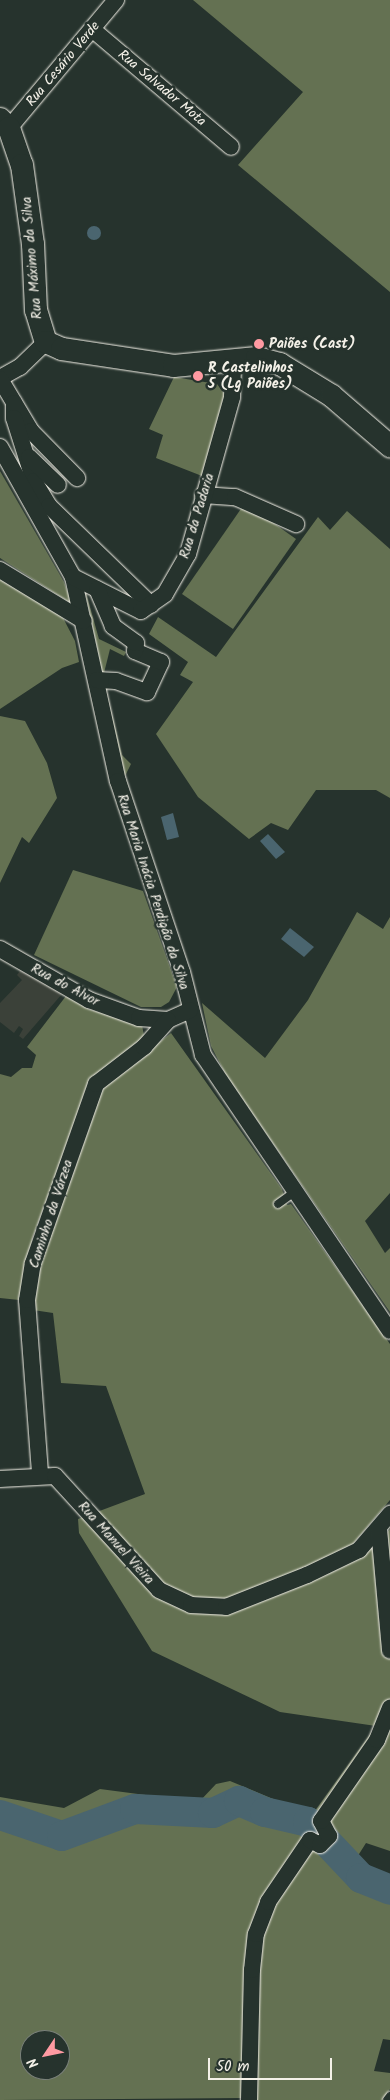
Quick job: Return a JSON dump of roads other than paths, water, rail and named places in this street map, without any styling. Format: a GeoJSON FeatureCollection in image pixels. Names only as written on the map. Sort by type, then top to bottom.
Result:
{"type":"FeatureCollection","features":[{"type":"Feature","properties":{"kind":"street","name":"Rua Cesário Verde"},"geometry":{"type":"LineString","coordinates":[[4,124],[92,29],[116,0]]}},
{"type":"Feature","properties":{"kind":"street","name":"Rua Salvador Mota"},"geometry":{"type":"LineString","coordinates":[[92,29],[231,147]]}},
{"type":"Feature","properties":{"kind":"street","name":"Rua Máximo da Silva"},"geometry":{"type":"LineString","coordinates":[[4,124],[22,165],[33,244],[36,310],[46,342]]}},
{"type":"Feature","properties":{"kind":"street"},"geometry":{"type":"LineString","coordinates":[[77,478],[30,431],[0,378],[46,342],[62,349],[174,366],[257,358],[300,374],[390,446]]}},
{"type":"Feature","properties":{"kind":"street","name":"Rua da Padaria"},"geometry":{"type":"LineString","coordinates":[[151,605],[165,594],[188,554],[232,397],[233,361]]}},
{"type":"Feature","properties":{"kind":"street"},"geometry":{"type":"LineString","coordinates":[[14,403],[24,451],[34,481],[73,532],[151,605],[141,611],[73,577]]}},
{"type":"Feature","properties":{"kind":"street","name":"Rua Maria Inácia Perdigão da Silva"},"geometry":{"type":"LineString","coordinates":[[0,447],[73,577],[118,781],[182,972],[190,1010],[203,1054],[390,1331]]}},
{"type":"Feature","properties":{"kind":"street"},"geometry":{"type":"LineString","coordinates":[[24,451],[58,485]]}},
{"type":"Feature","properties":{"kind":"street"},"geometry":{"type":"LineString","coordinates":[[203,495],[235,497],[296,524]]}},
{"type":"Feature","properties":{"kind":"street"},"geometry":{"type":"LineString","coordinates":[[0,570],[84,621]]}},
{"type":"Feature","properties":{"kind":"street"},"geometry":{"type":"LineString","coordinates":[[97,680],[116,680],[147,692],[161,662],[135,651],[136,643],[113,626],[98,589]]}},
{"type":"Feature","properties":{"kind":"street","name":"Rua do Alvor"},"geometry":{"type":"LineString","coordinates":[[0,950],[89,1000],[139,1018],[168,1020],[190,1010]]}},
{"type":"Feature","properties":{"kind":"street","name":"Caminho da Várzea"},"geometry":{"type":"LineString","coordinates":[[40,1473],[27,1300],[33,1263],[96,1084],[144,1047],[168,1020]]}},
{"type":"Feature","properties":{"kind":"street"},"geometry":{"type":"LineString","coordinates":[[0,1479],[40,1473]]}},
{"type":"Feature","properties":{"kind":"street","name":"Rua Manuel Vieira"},"geometry":{"type":"LineString","coordinates":[[40,1473],[55,1476],[159,1590],[191,1605],[226,1607],[276,1588],[359,1550],[390,1514]]}},
{"type":"Feature","properties":{"kind":"street"},"geometry":{"type":"LineString","coordinates":[[378,1530],[390,1652]]}},
{"type":"Feature","properties":{"kind":"street"},"geometry":{"type":"LineString","coordinates":[[248,2100],[256,1934],[268,1902],[289,1866],[310,1840],[324,1840],[321,1821],[377,1740],[390,1708]]}},
{"type":"Feature","properties":{"kind":"lane"},"geometry":{"type":"LineString","coordinates":[[278,1204],[296,1190]]}},
{"type":"Feature","properties":{"kind":"lane"},"geometry":{"type":"LineString","coordinates":[[387,2100],[390,2096]]}},
{"type":"Feature","properties":{"kind":"water"},"geometry":{"type":"Polygon","coordinates":[[[91,226],[97,226],[101,233],[97,240],[91,240],[87,236],[87,230],[91,226]]]}},
{"type":"Feature","properties":{"kind":"water"},"geometry":{"type":"Polygon","coordinates":[[[173,813],[179,837],[167,840],[161,817],[173,813]]]}},
{"type":"Feature","properties":{"kind":"water"},"geometry":{"type":"Polygon","coordinates":[[[268,834],[285,852],[276,859],[260,841],[268,834]]]}},
{"type":"Feature","properties":{"kind":"water"},"geometry":{"type":"Polygon","coordinates":[[[290,928],[314,947],[304,957],[281,939],[290,928]]]}},
{"type":"Feature","properties":{"kind":"waterway"},"geometry":{"type":"LineString","coordinates":[[0,1815],[62,1836],[135,1809],[213,1813],[239,1801],[265,1812],[308,1822],[361,1878],[390,1890]]}},
{"type":"Feature","properties":{"kind":"place","name":"Paiões (Cast)"},"geometry":{"type":"Point","coordinates":[259,344]}},
{"type":"Feature","properties":{"kind":"place","name":"R Castelinhos 5 (Lg Paiões)"},"geometry":{"type":"Point","coordinates":[198,376]}}]}
